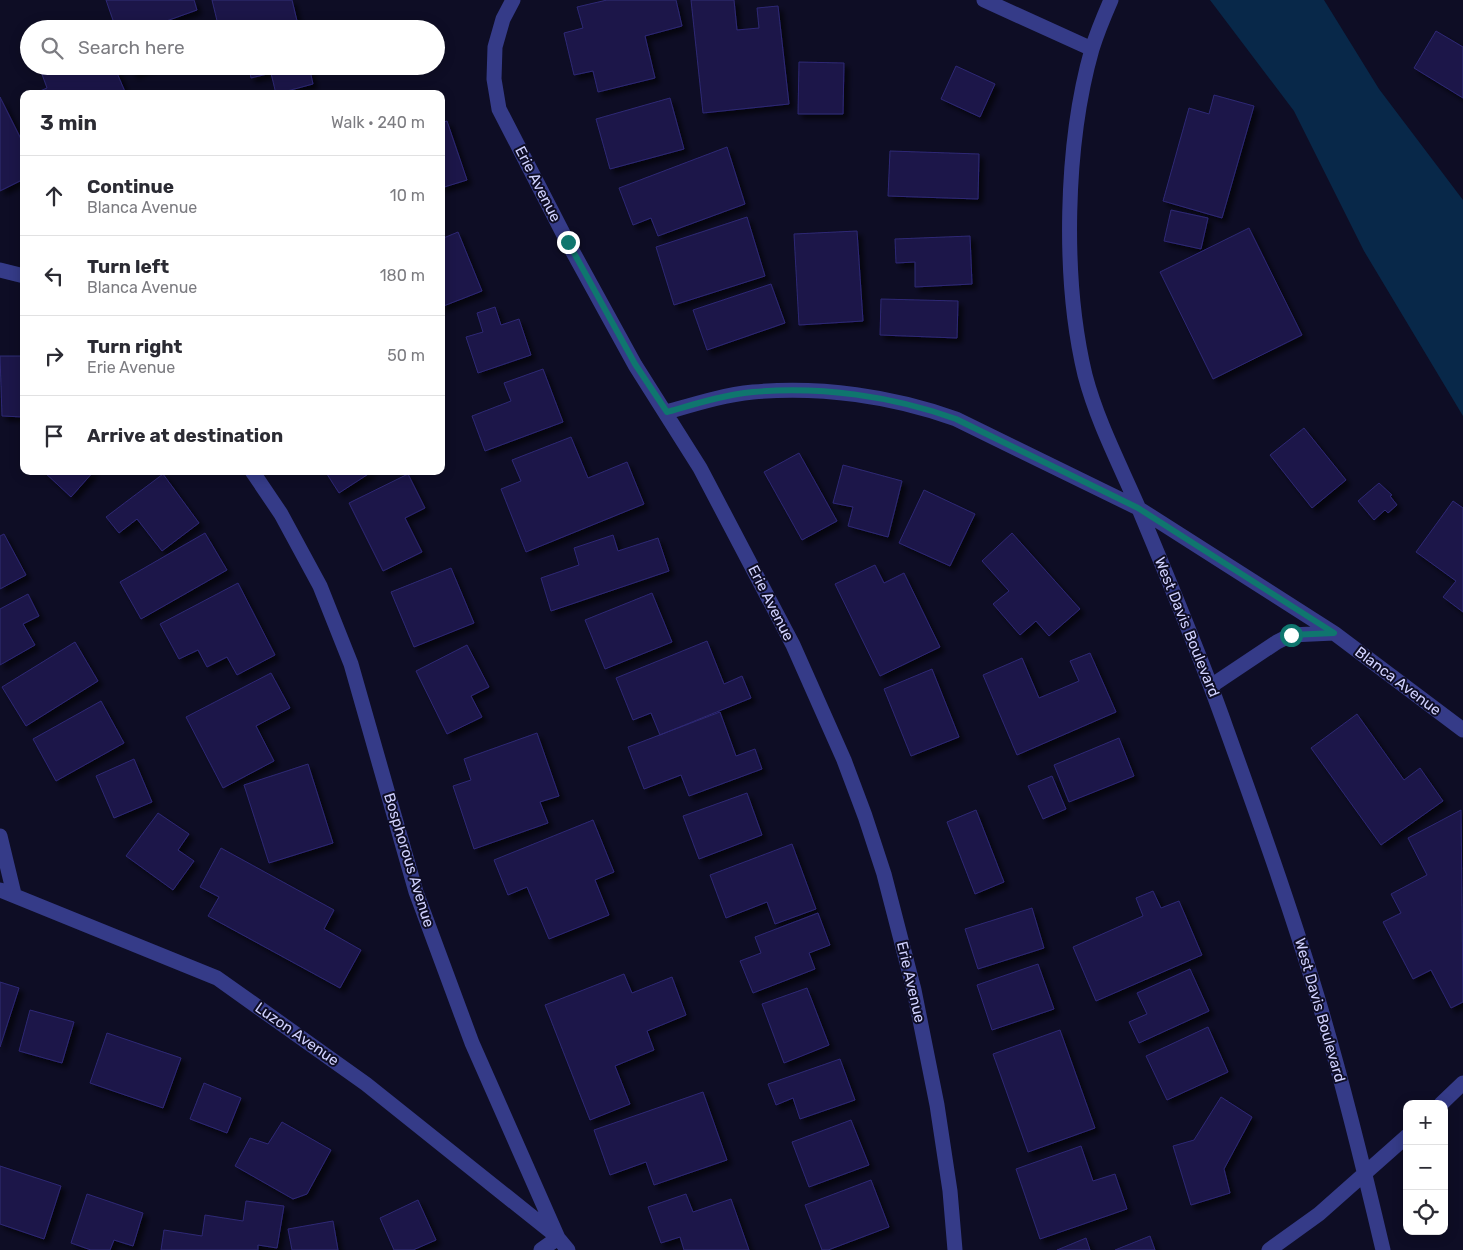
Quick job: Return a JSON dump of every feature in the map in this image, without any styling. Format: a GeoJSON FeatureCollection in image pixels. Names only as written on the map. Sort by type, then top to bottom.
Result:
{"type":"FeatureCollection","features":[{"type":"Feature","properties":{"kind":"street","name":"Erie Avenue"},"geometry":{"type":"LineString","coordinates":[[513,0],[503,19],[494,47],[494,79],[499,109],[568,242],[635,364],[667,412],[700,468],[793,645],[844,760],[865,816],[884,874],[914,990],[937,1106],[950,1191],[955,1250]]}},
{"type":"Feature","properties":{"kind":"street"},"geometry":{"type":"LineString","coordinates":[[984,0],[1092,49]]}},
{"type":"Feature","properties":{"kind":"street","name":"West Davis Boulevard"},"geometry":{"type":"LineString","coordinates":[[1111,0],[1092,49],[1081,104],[1072,172],[1070,242],[1074,315],[1086,377],[1109,440],[1211,686],[1263,831],[1317,996],[1365,1174],[1383,1250]]}},
{"type":"Feature","properties":{"kind":"street"},"geometry":{"type":"LineString","coordinates":[[0,270],[20,275]]}},
{"type":"Feature","properties":{"kind":"street","name":"Blanca Avenue"},"geometry":{"type":"LineString","coordinates":[[667,412],[709,400],[752,392],[819,392],[878,398],[933,411],[956,419],[1138,508],[1334,633],[1463,730]]}},
{"type":"Feature","properties":{"kind":"street","name":"Bosphorous Avenue"},"geometry":{"type":"LineString","coordinates":[[255,475],[282,514],[320,586],[352,664],[416,892],[472,1043],[558,1238],[568,1250]]}},
{"type":"Feature","properties":{"kind":"street"},"geometry":{"type":"LineString","coordinates":[[1211,686],[1277,642],[1291,635],[1334,633]]}},
{"type":"Feature","properties":{"kind":"street"},"geometry":{"type":"LineString","coordinates":[[0,836],[7,892]]}},
{"type":"Feature","properties":{"kind":"street","name":"Luzon Avenue"},"geometry":{"type":"LineString","coordinates":[[7,892],[217,978],[366,1084],[558,1238]]}},
{"type":"Feature","properties":{"kind":"street"},"geometry":{"type":"LineString","coordinates":[[1445,1100],[1463,1083]]}},
{"type":"Feature","properties":{"kind":"street"},"geometry":{"type":"LineString","coordinates":[[1269,1250],[1319,1214],[1403,1140]]}},
{"type":"Feature","properties":{"kind":"street"},"geometry":{"type":"LineString","coordinates":[[541,1250],[558,1238]]}},
{"type":"Feature","properties":{"kind":"water"},"geometry":{"type":"Polygon","coordinates":[[[1210,0],[1324,0],[1379,89],[1463,200],[1463,416],[1364,251],[1294,111],[1210,0]]]}},
{"type":"Feature","properties":{"kind":"building"},"geometry":{"type":"Polygon","coordinates":[[[106,0],[194,0],[197,10],[169,20],[113,20],[106,0]]]}},
{"type":"Feature","properties":{"kind":"building"},"geometry":{"type":"Polygon","coordinates":[[[212,0],[292,0],[297,20],[217,20],[212,0]]]}},
{"type":"Feature","properties":{"kind":"building"},"geometry":{"type":"Polygon","coordinates":[[[607,0],[676,0],[682,26],[645,36],[655,78],[598,92],[593,71],[574,75],[564,33],[583,28],[577,7],[607,0]]]}},
{"type":"Feature","properties":{"kind":"building"},"geometry":{"type":"Polygon","coordinates":[[[691,0],[734,0],[737,30],[759,28],[757,8],[778,6],[789,104],[703,113],[691,0]]]}},
{"type":"Feature","properties":{"kind":"building"},"geometry":{"type":"Polygon","coordinates":[[[1436,31],[1463,47],[1463,98],[1414,68],[1436,31]]]}},
{"type":"Feature","properties":{"kind":"building"},"geometry":{"type":"Polygon","coordinates":[[[799,62],[844,63],[843,114],[798,114],[799,62]]]}},
{"type":"Feature","properties":{"kind":"building"},"geometry":{"type":"Polygon","coordinates":[[[956,66],[995,84],[980,117],[941,99],[956,66]]]}},
{"type":"Feature","properties":{"kind":"building"},"geometry":{"type":"Polygon","coordinates":[[[42,75],[118,75],[124,90],[42,90],[47,88],[42,75]]]}},
{"type":"Feature","properties":{"kind":"building"},"geometry":{"type":"Polygon","coordinates":[[[250,75],[263,75],[251,78],[250,75]]]}},
{"type":"Feature","properties":{"kind":"building"},"geometry":{"type":"Polygon","coordinates":[[[271,75],[311,75],[313,84],[291,90],[275,90],[271,75]]]}},
{"type":"Feature","properties":{"kind":"building"},"geometry":{"type":"Polygon","coordinates":[[[1214,95],[1254,106],[1222,218],[1163,201],[1189,108],[1209,114],[1214,95]]]}},
{"type":"Feature","properties":{"kind":"building"},"geometry":{"type":"Polygon","coordinates":[[[0,97],[20,137],[20,181],[0,191],[0,97]]]}},
{"type":"Feature","properties":{"kind":"building"},"geometry":{"type":"Polygon","coordinates":[[[670,98],[684,149],[610,169],[596,119],[670,98]]]}},
{"type":"Feature","properties":{"kind":"building"},"geometry":{"type":"Polygon","coordinates":[[[447,121],[467,180],[445,187],[445,122],[447,121]]]}},
{"type":"Feature","properties":{"kind":"building"},"geometry":{"type":"Polygon","coordinates":[[[727,147],[745,204],[658,236],[651,218],[633,225],[619,188],[727,147]]]}},
{"type":"Feature","properties":{"kind":"building"},"geometry":{"type":"Polygon","coordinates":[[[890,151],[979,154],[978,199],[888,196],[890,151]]]}},
{"type":"Feature","properties":{"kind":"building"},"geometry":{"type":"Polygon","coordinates":[[[1171,210],[1208,218],[1201,249],[1164,241],[1171,210]]]}},
{"type":"Feature","properties":{"kind":"building"},"geometry":{"type":"Polygon","coordinates":[[[747,217],[765,276],[674,305],[656,247],[747,217]]]}},
{"type":"Feature","properties":{"kind":"building"},"geometry":{"type":"Polygon","coordinates":[[[1249,228],[1302,335],[1213,379],[1160,272],[1249,228]]]}},
{"type":"Feature","properties":{"kind":"building"},"geometry":{"type":"Polygon","coordinates":[[[857,231],[863,321],[799,325],[794,234],[857,231]]]}},
{"type":"Feature","properties":{"kind":"building"},"geometry":{"type":"Polygon","coordinates":[[[458,232],[482,291],[445,305],[445,237],[458,232]]]}},
{"type":"Feature","properties":{"kind":"building"},"geometry":{"type":"Polygon","coordinates":[[[970,236],[972,284],[915,287],[915,262],[896,263],[895,239],[970,236]]]}},
{"type":"Feature","properties":{"kind":"building"},"geometry":{"type":"Polygon","coordinates":[[[771,284],[785,323],[707,350],[693,310],[771,284]]]}},
{"type":"Feature","properties":{"kind":"building"},"geometry":{"type":"Polygon","coordinates":[[[881,299],[958,301],[957,338],[880,335],[881,299]]]}},
{"type":"Feature","properties":{"kind":"building"},"geometry":{"type":"Polygon","coordinates":[[[495,307],[501,325],[519,319],[531,355],[478,373],[466,337],[483,332],[477,313],[495,307]]]}},
{"type":"Feature","properties":{"kind":"building"},"geometry":{"type":"Polygon","coordinates":[[[0,356],[20,356],[20,417],[2,416],[0,356]]]}},
{"type":"Feature","properties":{"kind":"building"},"geometry":{"type":"Polygon","coordinates":[[[543,369],[563,422],[485,451],[472,416],[511,401],[504,383],[543,369]]]}},
{"type":"Feature","properties":{"kind":"building"},"geometry":{"type":"Polygon","coordinates":[[[1304,428],[1346,480],[1312,508],[1270,455],[1304,428]]]}},
{"type":"Feature","properties":{"kind":"building"},"geometry":{"type":"Polygon","coordinates":[[[571,437],[588,478],[627,462],[644,504],[526,552],[501,489],[521,481],[512,460],[571,437]]]}},
{"type":"Feature","properties":{"kind":"building"},"geometry":{"type":"Polygon","coordinates":[[[799,453],[837,521],[802,540],[764,472],[799,453]]]}},
{"type":"Feature","properties":{"kind":"building"},"geometry":{"type":"Polygon","coordinates":[[[843,465],[902,481],[888,537],[848,526],[853,507],[833,503],[843,465]]]}},
{"type":"Feature","properties":{"kind":"building"},"geometry":{"type":"Polygon","coordinates":[[[47,475],[90,475],[71,497],[47,475]]]}},
{"type":"Feature","properties":{"kind":"building"},"geometry":{"type":"Polygon","coordinates":[[[164,475],[199,523],[162,551],[137,519],[119,533],[106,517],[164,475]]]}},
{"type":"Feature","properties":{"kind":"building"},"geometry":{"type":"Polygon","coordinates":[[[328,475],[367,475],[339,493],[328,475]]]}},
{"type":"Feature","properties":{"kind":"building"},"geometry":{"type":"Polygon","coordinates":[[[408,475],[425,508],[405,518],[422,552],[383,571],[349,503],[408,475]]]}},
{"type":"Feature","properties":{"kind":"building"},"geometry":{"type":"Polygon","coordinates":[[[1379,483],[1392,495],[1390,496],[1397,505],[1388,513],[1385,510],[1374,520],[1358,501],[1379,483]]]}},
{"type":"Feature","properties":{"kind":"building"},"geometry":{"type":"Polygon","coordinates":[[[924,490],[975,514],[950,566],[899,543],[924,490]]]}},
{"type":"Feature","properties":{"kind":"building"},"geometry":{"type":"Polygon","coordinates":[[[1453,501],[1463,508],[1463,612],[1443,597],[1456,581],[1416,552],[1453,501]]]}},
{"type":"Feature","properties":{"kind":"building"},"geometry":{"type":"Polygon","coordinates":[[[205,533],[227,570],[141,619],[120,582],[205,533]]]}},
{"type":"Feature","properties":{"kind":"building"},"geometry":{"type":"Polygon","coordinates":[[[1012,533],[1080,609],[1049,636],[1036,621],[1020,635],[993,604],[1009,591],[982,561],[1012,533]]]}},
{"type":"Feature","properties":{"kind":"building"},"geometry":{"type":"Polygon","coordinates":[[[4,534],[26,575],[0,589],[0,536],[4,534]]]}},
{"type":"Feature","properties":{"kind":"building"},"geometry":{"type":"Polygon","coordinates":[[[613,535],[618,551],[658,538],[669,571],[551,611],[541,578],[579,565],[574,548],[613,535]]]}},
{"type":"Feature","properties":{"kind":"building"},"geometry":{"type":"Polygon","coordinates":[[[875,565],[884,583],[904,573],[940,647],[880,676],[835,584],[875,565]]]}},
{"type":"Feature","properties":{"kind":"building"},"geometry":{"type":"Polygon","coordinates":[[[451,568],[474,623],[414,647],[391,592],[451,568]]]}},
{"type":"Feature","properties":{"kind":"building"},"geometry":{"type":"Polygon","coordinates":[[[238,583],[275,655],[237,675],[227,657],[207,667],[198,650],[179,659],[160,624],[238,583]]]}},
{"type":"Feature","properties":{"kind":"building"},"geometry":{"type":"Polygon","coordinates":[[[652,593],[672,642],[605,669],[585,620],[652,593]]]}},
{"type":"Feature","properties":{"kind":"building"},"geometry":{"type":"Polygon","coordinates":[[[28,594],[39,616],[23,624],[35,645],[0,665],[0,609],[28,594]]]}},
{"type":"Feature","properties":{"kind":"building"},"geometry":{"type":"Polygon","coordinates":[[[707,641],[724,684],[742,676],[751,698],[660,735],[651,713],[633,720],[616,678],[707,641]]]}},
{"type":"Feature","properties":{"kind":"building"},"geometry":{"type":"Polygon","coordinates":[[[75,642],[98,681],[26,726],[2,687],[75,642]]]}},
{"type":"Feature","properties":{"kind":"building"},"geometry":{"type":"Polygon","coordinates":[[[467,645],[489,687],[471,696],[482,717],[447,734],[416,671],[467,645]]]}},
{"type":"Feature","properties":{"kind":"building"},"geometry":{"type":"Polygon","coordinates":[[[1090,653],[1116,712],[1017,755],[983,675],[1022,658],[1039,698],[1079,681],[1070,661],[1090,653]]]}},
{"type":"Feature","properties":{"kind":"building"},"geometry":{"type":"Polygon","coordinates":[[[932,669],[959,737],[911,756],[884,689],[932,669]]]}},
{"type":"Feature","properties":{"kind":"building"},"geometry":{"type":"Polygon","coordinates":[[[271,673],[290,708],[256,726],[274,761],[223,788],[186,717],[271,673]]]}},
{"type":"Feature","properties":{"kind":"building"},"geometry":{"type":"Polygon","coordinates":[[[101,701],[124,743],[56,781],[33,739],[101,701]]]}},
{"type":"Feature","properties":{"kind":"building"},"geometry":{"type":"Polygon","coordinates":[[[720,712],[736,756],[755,749],[762,769],[689,796],[681,775],[644,789],[628,747],[720,712]]]}},
{"type":"Feature","properties":{"kind":"building"},"geometry":{"type":"Polygon","coordinates":[[[1357,714],[1404,780],[1420,768],[1443,801],[1381,845],[1311,748],[1357,714]]]}},
{"type":"Feature","properties":{"kind":"building"},"geometry":{"type":"Polygon","coordinates":[[[537,733],[559,796],[540,802],[548,823],[474,849],[453,786],[471,780],[464,759],[537,733]]]}},
{"type":"Feature","properties":{"kind":"building"},"geometry":{"type":"Polygon","coordinates":[[[1119,738],[1134,776],[1069,802],[1054,765],[1119,738]]]}},
{"type":"Feature","properties":{"kind":"building"},"geometry":{"type":"Polygon","coordinates":[[[134,759],[152,802],[114,818],[96,776],[134,759]]]}},
{"type":"Feature","properties":{"kind":"building"},"geometry":{"type":"Polygon","coordinates":[[[308,764],[333,843],[269,863],[244,785],[308,764]]]}},
{"type":"Feature","properties":{"kind":"building"},"geometry":{"type":"Polygon","coordinates":[[[1052,776],[1066,809],[1043,819],[1028,786],[1052,776]]]}},
{"type":"Feature","properties":{"kind":"building"},"geometry":{"type":"Polygon","coordinates":[[[747,793],[762,835],[699,859],[683,816],[747,793]]]}},
{"type":"Feature","properties":{"kind":"building"},"geometry":{"type":"Polygon","coordinates":[[[976,810],[1004,882],[975,894],[947,822],[976,810]]]}},
{"type":"Feature","properties":{"kind":"building"},"geometry":{"type":"Polygon","coordinates":[[[1461,810],[1463,1002],[1451,1008],[1431,970],[1413,979],[1383,922],[1401,913],[1391,894],[1427,875],[1408,838],[1461,810]]]}},
{"type":"Feature","properties":{"kind":"building"},"geometry":{"type":"Polygon","coordinates":[[[158,813],[189,834],[178,850],[194,861],[173,890],[126,856],[158,813]]]}},
{"type":"Feature","properties":{"kind":"building"},"geometry":{"type":"Polygon","coordinates":[[[593,820],[614,872],[595,880],[609,915],[549,939],[527,887],[508,895],[494,860],[593,820]]]}},
{"type":"Feature","properties":{"kind":"building"},"geometry":{"type":"Polygon","coordinates":[[[792,844],[816,909],[775,924],[767,902],[726,918],[710,875],[792,844]]]}},
{"type":"Feature","properties":{"kind":"building"},"geometry":{"type":"Polygon","coordinates":[[[221,848],[334,910],[324,929],[361,950],[340,988],[208,916],[219,897],[200,887],[221,848]]]}},
{"type":"Feature","properties":{"kind":"building"},"geometry":{"type":"Polygon","coordinates":[[[1153,891],[1161,908],[1179,901],[1202,955],[1096,1001],[1073,947],[1143,916],[1136,898],[1153,891]]]}},
{"type":"Feature","properties":{"kind":"building"},"geometry":{"type":"Polygon","coordinates":[[[1032,908],[1044,948],[978,969],[965,929],[1032,908]]]}},
{"type":"Feature","properties":{"kind":"building"},"geometry":{"type":"Polygon","coordinates":[[[818,913],[830,945],[809,953],[815,969],[753,993],[740,961],[761,953],[755,937],[818,913]]]}},
{"type":"Feature","properties":{"kind":"building"},"geometry":{"type":"Polygon","coordinates":[[[1038,964],[1054,1009],[992,1030],[977,985],[1038,964]]]}},
{"type":"Feature","properties":{"kind":"building"},"geometry":{"type":"Polygon","coordinates":[[[1190,969],[1209,1011],[1139,1043],[1129,1022],[1147,1014],[1137,993],[1190,969]]]}},
{"type":"Feature","properties":{"kind":"building"},"geometry":{"type":"Polygon","coordinates":[[[624,974],[632,993],[672,977],[686,1015],[647,1031],[654,1050],[615,1066],[630,1104],[590,1120],[545,1005],[624,974]]]}},
{"type":"Feature","properties":{"kind":"building"},"geometry":{"type":"Polygon","coordinates":[[[0,982],[19,988],[0,1047],[0,982]]]}},
{"type":"Feature","properties":{"kind":"building"},"geometry":{"type":"Polygon","coordinates":[[[807,988],[829,1045],[784,1063],[762,1004],[807,988]]]}},
{"type":"Feature","properties":{"kind":"building"},"geometry":{"type":"Polygon","coordinates":[[[30,1010],[74,1022],[62,1063],[19,1051],[30,1010]]]}},
{"type":"Feature","properties":{"kind":"building"},"geometry":{"type":"Polygon","coordinates":[[[1208,1027],[1228,1072],[1167,1100],[1146,1056],[1208,1027]]]}},
{"type":"Feature","properties":{"kind":"building"},"geometry":{"type":"Polygon","coordinates":[[[1060,1030],[1095,1128],[1028,1152],[993,1054],[1060,1030]]]}},
{"type":"Feature","properties":{"kind":"building"},"geometry":{"type":"Polygon","coordinates":[[[107,1033],[181,1058],[163,1108],[90,1083],[107,1033]]]}},
{"type":"Feature","properties":{"kind":"building"},"geometry":{"type":"Polygon","coordinates":[[[840,1059],[855,1100],[800,1119],[793,1098],[776,1105],[768,1084],[840,1059]]]}},
{"type":"Feature","properties":{"kind":"building"},"geometry":{"type":"Polygon","coordinates":[[[204,1083],[241,1098],[227,1133],[190,1119],[204,1083]]]}},
{"type":"Feature","properties":{"kind":"building"},"geometry":{"type":"Polygon","coordinates":[[[703,1092],[727,1160],[654,1185],[646,1162],[610,1175],[594,1130],[703,1092]]]}},
{"type":"Feature","properties":{"kind":"building"},"geometry":{"type":"Polygon","coordinates":[[[1221,1097],[1252,1117],[1224,1169],[1230,1193],[1191,1205],[1173,1146],[1194,1140],[1221,1097]]]}},
{"type":"Feature","properties":{"kind":"building"},"geometry":{"type":"Polygon","coordinates":[[[851,1120],[869,1165],[809,1187],[792,1142],[851,1120]]]}},
{"type":"Feature","properties":{"kind":"building"},"geometry":{"type":"Polygon","coordinates":[[[282,1122],[331,1150],[307,1194],[293,1199],[235,1166],[250,1138],[268,1144],[282,1122]]]}},
{"type":"Feature","properties":{"kind":"building"},"geometry":{"type":"Polygon","coordinates":[[[1081,1146],[1093,1181],[1115,1174],[1127,1209],[1040,1239],[1016,1169],[1081,1146]]]}},
{"type":"Feature","properties":{"kind":"building"},"geometry":{"type":"Polygon","coordinates":[[[0,1166],[61,1186],[44,1239],[0,1224],[0,1166]]]}},
{"type":"Feature","properties":{"kind":"building"},"geometry":{"type":"Polygon","coordinates":[[[871,1180],[889,1227],[828,1250],[822,1250],[805,1205],[871,1180]]]}},
{"type":"Feature","properties":{"kind":"building"},"geometry":{"type":"Polygon","coordinates":[[[87,1194],[143,1213],[133,1246],[114,1240],[110,1250],[91,1250],[71,1243],[87,1194]]]}},
{"type":"Feature","properties":{"kind":"building"},"geometry":{"type":"Polygon","coordinates":[[[686,1194],[693,1212],[731,1199],[749,1250],[684,1250],[680,1237],[661,1243],[648,1207],[686,1194]]]}},
{"type":"Feature","properties":{"kind":"building"},"geometry":{"type":"Polygon","coordinates":[[[418,1200],[436,1240],[413,1250],[394,1250],[380,1218],[418,1200]]]}},
{"type":"Feature","properties":{"kind":"building"},"geometry":{"type":"Polygon","coordinates":[[[246,1201],[284,1206],[277,1248],[258,1245],[258,1250],[161,1250],[164,1230],[202,1236],[205,1215],[243,1221],[246,1201]]]}},
{"type":"Feature","properties":{"kind":"building"},"geometry":{"type":"Polygon","coordinates":[[[333,1221],[338,1250],[292,1250],[288,1229],[333,1221]]]}},
{"type":"Feature","properties":{"kind":"building"},"geometry":{"type":"Polygon","coordinates":[[[1150,1236],[1155,1250],[1115,1250],[1150,1236]]]}},
{"type":"Feature","properties":{"kind":"building"},"geometry":{"type":"Polygon","coordinates":[[[1086,1238],[1090,1250],[1057,1250],[1086,1238]]]}},
{"type":"Feature","properties":{"kind":"route"},"geometry":{"type":"LineString","coordinates":[[568,242],[635,364],[667,412],[709,400],[752,392],[788,391],[850,394],[878,398],[933,411],[956,419],[1138,508],[1334,633],[1308,632],[1291,635]]}}]}
